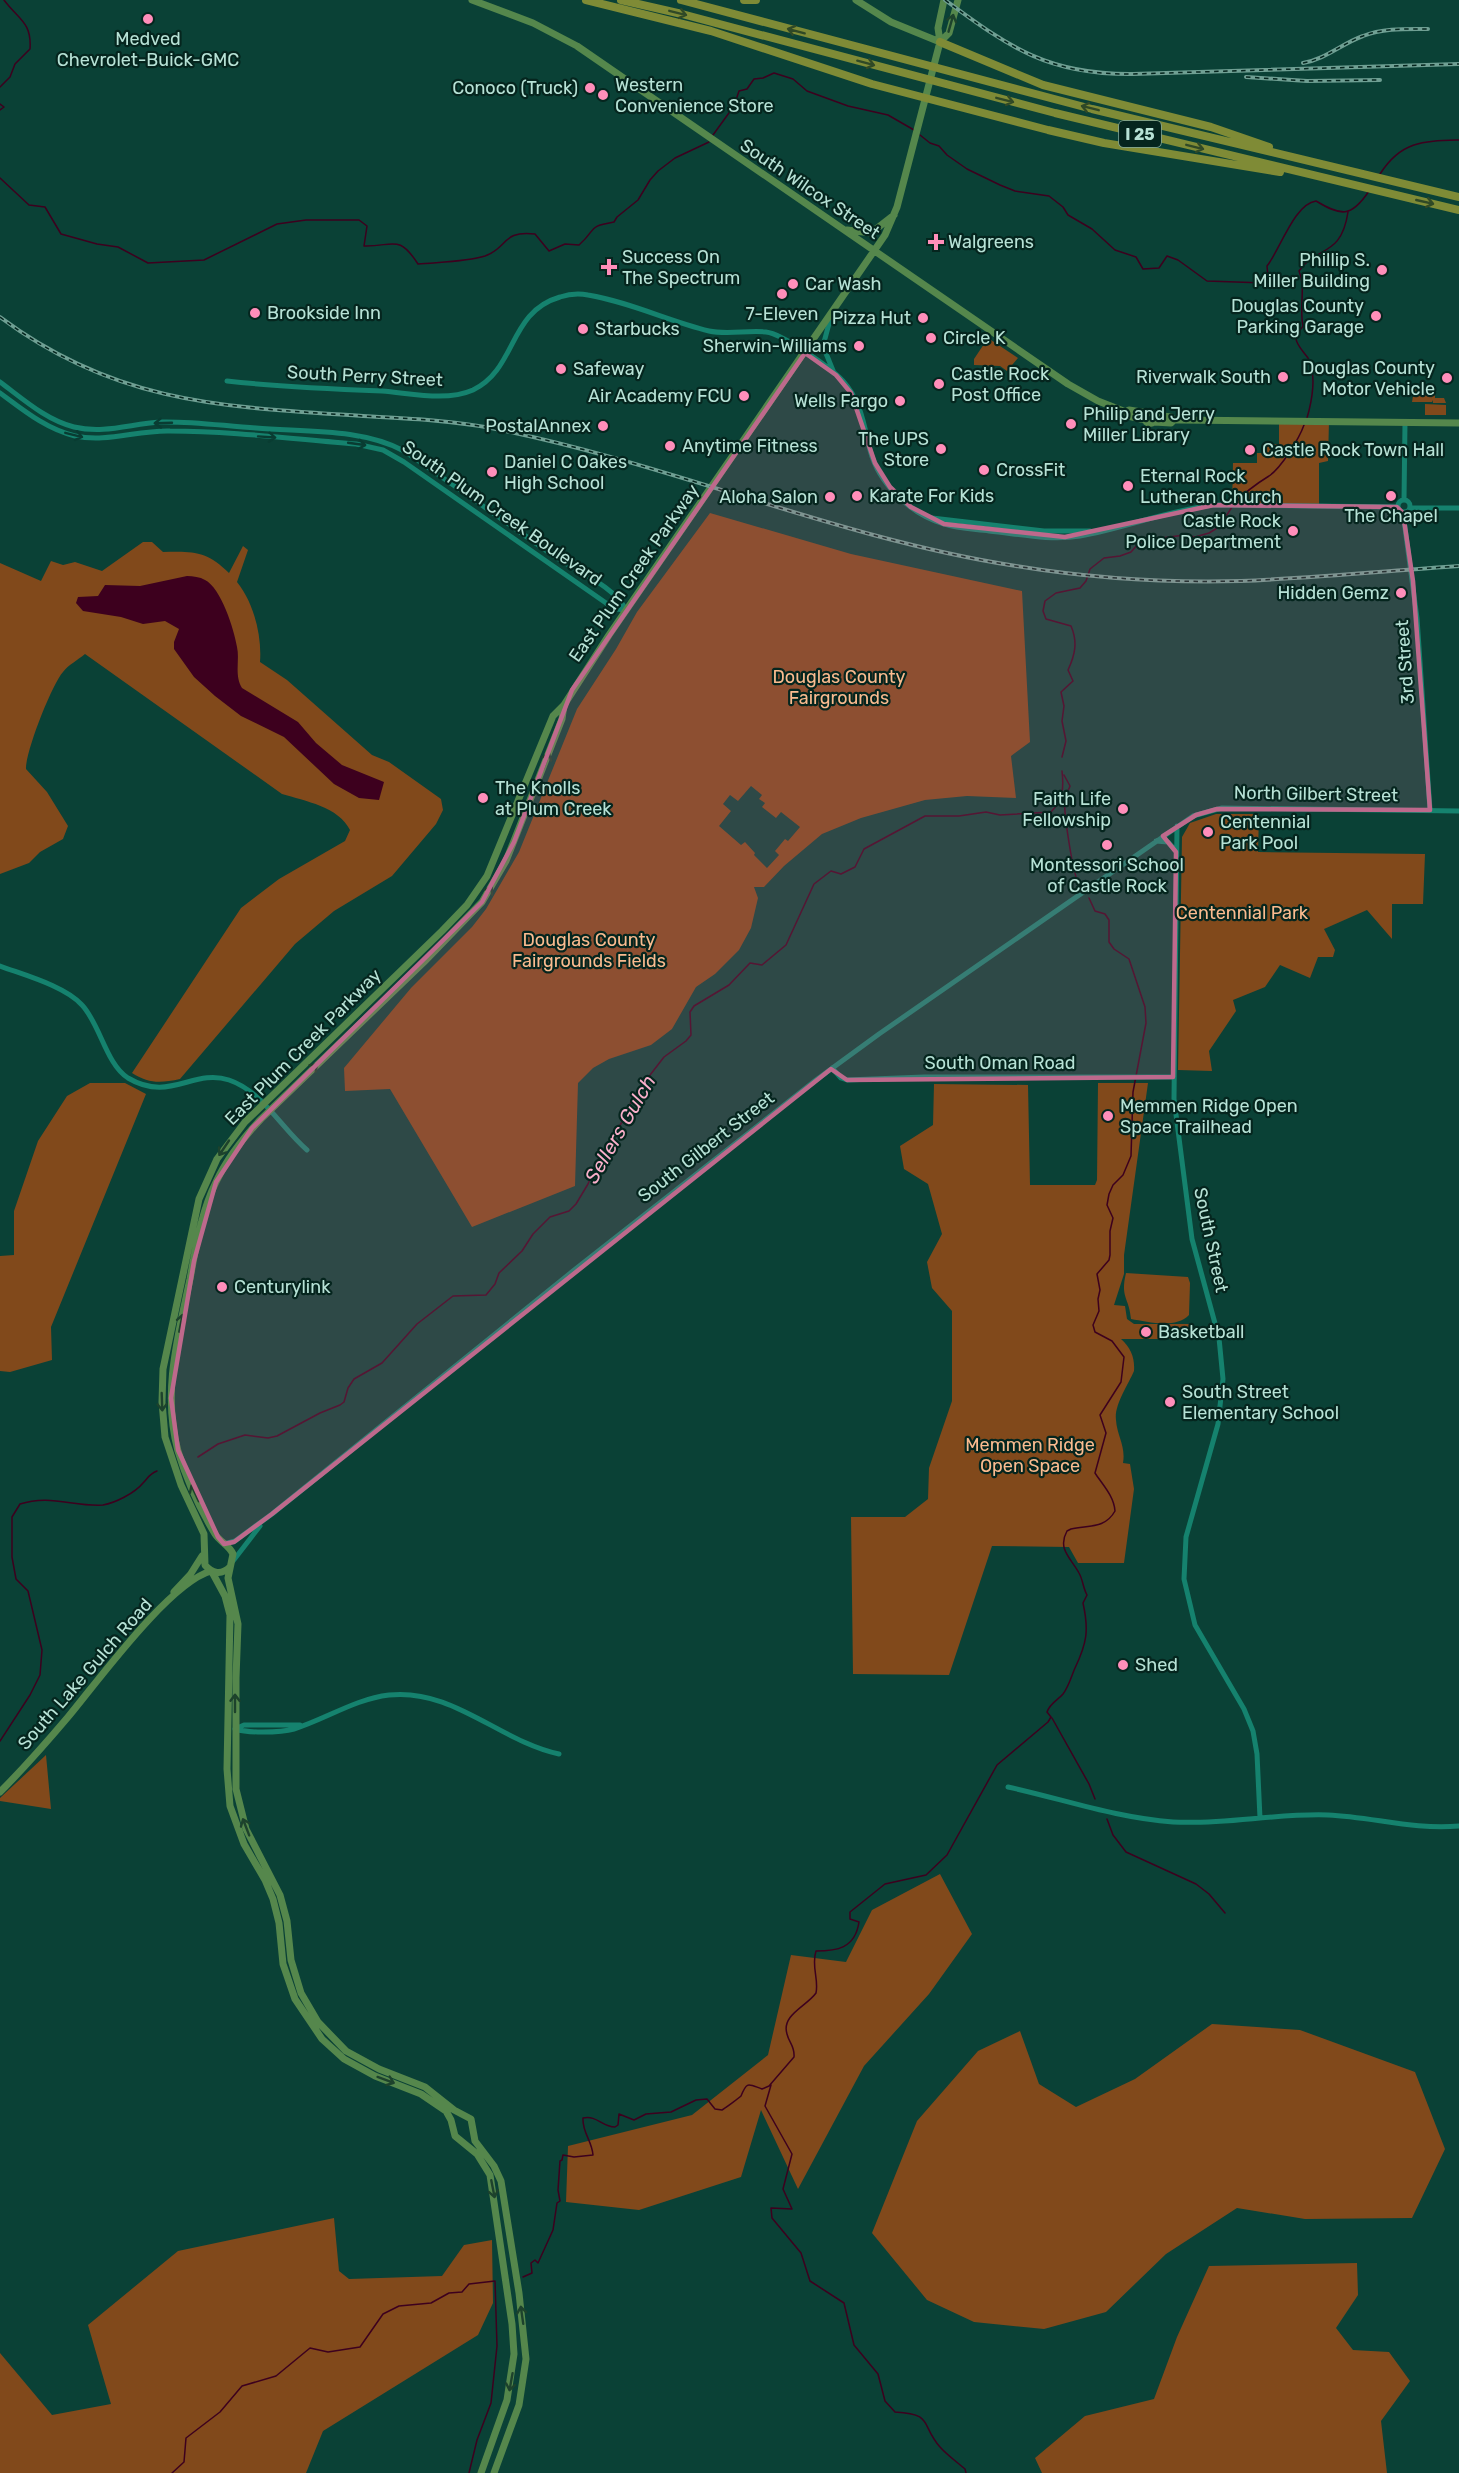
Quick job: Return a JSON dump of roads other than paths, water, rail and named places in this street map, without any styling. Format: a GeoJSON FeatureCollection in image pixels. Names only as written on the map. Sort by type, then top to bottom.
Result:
{"type":"FeatureCollection","features":[{"type":"Feature","properties":{"kind":"highway"},"geometry":{"type":"LineString","coordinates":[[586,0],[722,34],[924,99],[1093,140],[1332,180]]}},
{"type":"Feature","properties":{"kind":"highway","name":"I 25"},"geometry":{"type":"LineString","coordinates":[[621,0],[949,85],[1459,210]]}},
{"type":"Feature","properties":{"kind":"highway","name":"I 25"},"geometry":{"type":"LineString","coordinates":[[681,0],[952,72],[1459,197]]}},
{"type":"Feature","properties":{"kind":"highway"},"geometry":{"type":"LineString","coordinates":[[744,0],[756,0]]}},
{"type":"Feature","properties":{"kind":"highway"},"geometry":{"type":"LineString","coordinates":[[939,42],[1042,84],[1211,127],[1310,161]]}},
{"type":"Feature","properties":{"kind":"main road","name":"South Wilcox Street"},"geometry":{"type":"LineString","coordinates":[[472,0],[525,19],[564,38],[1068,384],[1098,401],[1126,412],[1128,416],[1172,423],[1173,420],[1405,423]]}},
{"type":"Feature","properties":{"kind":"main road"},"geometry":{"type":"LineString","coordinates":[[856,0],[881,17],[939,42]]}},
{"type":"Feature","properties":{"kind":"main road"},"geometry":{"type":"LineString","coordinates":[[939,42],[938,28],[944,0]]}},
{"type":"Feature","properties":{"kind":"main road"},"geometry":{"type":"LineString","coordinates":[[939,42],[949,33],[958,0]]}},
{"type":"Feature","properties":{"kind":"main road","name":"East Plum Creek Parkway"},"geometry":{"type":"LineString","coordinates":[[205,1551],[204,1534],[181,1485],[169,1452],[162,1411],[163,1370],[190,1231],[203,1187],[230,1140],[262,1104],[442,931],[474,896],[497,856],[554,716],[564,705],[626,610],[875,252],[894,215],[939,42]]}},
{"type":"Feature","properties":{"kind":"main road"},"geometry":{"type":"LineString","coordinates":[[843,229],[871,233],[894,215]]}},
{"type":"Feature","properties":{"kind":"main road"},"geometry":{"type":"LineString","coordinates":[[1405,423],[1459,423]]}},
{"type":"Feature","properties":{"kind":"main road","name":"East Plum Creek Parkway"},"geometry":{"type":"LineString","coordinates":[[224,1544],[216,1535],[204,1511],[178,1450],[171,1410],[172,1371],[200,1233],[212,1191],[237,1146],[269,1111],[482,902],[496,881],[514,842],[562,719],[564,705]]}},
{"type":"Feature","properties":{"kind":"main road"},"geometry":{"type":"LineString","coordinates":[[481,2473],[490,2442],[507,2400],[513,2369],[514,2345],[492,2184],[487,2168],[477,2154],[455,2136],[449,2115],[421,2094],[375,2076],[352,2064],[333,2050],[314,2029],[295,1999],[283,1964],[275,1906],[238,1832],[230,1806],[227,1780],[232,1729],[236,1678],[238,1624],[228,1578],[232,1552],[224,1544],[214,1543],[205,1551],[204,1563],[212,1572],[228,1605],[232,1729],[236,1789],[240,1809],[254,1846],[273,1878],[285,1913],[293,1972],[306,2003],[332,2039],[357,2058],[425,2087],[472,2122],[476,2143],[494,2166],[503,2191],[525,2339],[525,2366],[521,2393],[494,2473]]}},
{"type":"Feature","properties":{"kind":"main road","name":"South Lake Gulch Road"},"geometry":{"type":"LineString","coordinates":[[0,1792],[42,1747],[190,1575],[205,1551]]}},
{"type":"Feature","properties":{"kind":"main road"},"geometry":{"type":"LineString","coordinates":[[212,1572],[222,1572],[231,1564]]}},
{"type":"Feature","properties":{"kind":"main road","name":"South Lake Gulch Road"},"geometry":{"type":"LineString","coordinates":[[167,1601],[199,1576],[212,1572]]}},
{"type":"Feature","properties":{"kind":"main road"},"geometry":{"type":"LineString","coordinates":[[230,1636],[233,1641],[232,1669],[236,1678]]}},
{"type":"Feature","properties":{"kind":"main road"},"geometry":{"type":"LineString","coordinates":[[259,1870],[273,1878]]}},
{"type":"Feature","properties":{"kind":"main road"},"geometry":{"type":"LineString","coordinates":[[453,2126],[456,2118],[463,2116]]}},
{"type":"Feature","properties":{"kind":"main road"},"geometry":{"type":"LineString","coordinates":[[462,2140],[473,2135]]}},
{"type":"Feature","properties":{"kind":"street","name":"South Perry Street"},"geometry":{"type":"LineString","coordinates":[[227,381],[299,388],[437,396],[464,393],[483,384],[497,370],[521,324],[533,311],[554,299],[574,294],[605,299],[709,331],[775,334],[834,373],[848,388],[861,411],[872,457],[881,475],[903,501],[930,518],[1044,531],[1102,531],[1214,505],[1397,507]]}},
{"type":"Feature","properties":{"kind":"street"},"geometry":{"type":"LineString","coordinates":[[831,316],[823,346],[834,373]]}},
{"type":"Feature","properties":{"kind":"street","name":"South Plum Creek Boulevard"},"geometry":{"type":"LineString","coordinates":[[0,382],[51,418],[85,429],[108,430],[152,423],[176,422],[357,436],[386,443],[404,451],[609,592],[621,601],[626,610]]}},
{"type":"Feature","properties":{"kind":"street","name":"South Plum Creek Boulevard"},"geometry":{"type":"LineString","coordinates":[[0,393],[47,425],[84,438],[109,439],[170,431],[356,444],[376,448],[399,458],[606,603],[616,609],[626,610]]}},
{"type":"Feature","properties":{"kind":"street"},"geometry":{"type":"LineString","coordinates":[[1404,500],[1405,423]]}},
{"type":"Feature","properties":{"kind":"street"},"geometry":{"type":"LineString","coordinates":[[1404,500],[1398,503],[1397,507],[1403,513],[1410,508],[1459,508]]}},
{"type":"Feature","properties":{"kind":"street"},"geometry":{"type":"LineString","coordinates":[[1404,500],[1409,503],[1410,508]]}},
{"type":"Feature","properties":{"kind":"street","name":"3rd Street"},"geometry":{"type":"LineString","coordinates":[[1403,513],[1417,618],[1430,810]]}},
{"type":"Feature","properties":{"kind":"street","name":"North Gilbert Street"},"geometry":{"type":"LineString","coordinates":[[1177,826],[1199,813],[1222,808],[1459,811]]}},
{"type":"Feature","properties":{"kind":"street","name":"South Gilbert Street"},"geometry":{"type":"LineString","coordinates":[[224,1544],[235,1541],[272,1514],[586,1261],[832,1068],[1177,826]]}},
{"type":"Feature","properties":{"kind":"street","name":"South Street"},"geometry":{"type":"LineString","coordinates":[[1177,826],[1174,1106],[1192,1239],[1218,1332],[1223,1371],[1218,1424],[1185,1543],[1184,1579],[1187,1600],[1195,1624],[1244,1709],[1253,1731],[1257,1754],[1260,1818]]}},
{"type":"Feature","properties":{"kind":"street"},"geometry":{"type":"LineString","coordinates":[[1154,842],[1163,840],[1168,842],[1176,852]]}},
{"type":"Feature","properties":{"kind":"street"},"geometry":{"type":"LineString","coordinates":[[0,966],[68,993],[76,999],[93,1019],[116,1066],[125,1076],[140,1084],[169,1088],[213,1077],[240,1085],[307,1150]]}},
{"type":"Feature","properties":{"kind":"street","name":"South Oman Road"},"geometry":{"type":"LineString","coordinates":[[832,1068],[841,1078],[847,1080],[924,1077],[1173,1077]]}},
{"type":"Feature","properties":{"kind":"street","name":"South Gilbert Street"},"geometry":{"type":"LineString","coordinates":[[231,1564],[248,1539],[272,1514]]}},
{"type":"Feature","properties":{"kind":"street"},"geometry":{"type":"LineString","coordinates":[[232,1729],[244,1732],[286,1731],[376,1697],[413,1695],[455,1707],[518,1741],[559,1754]]}},
{"type":"Feature","properties":{"kind":"street"},"geometry":{"type":"LineString","coordinates":[[1008,1787],[1146,1820],[1198,1822],[1336,1815],[1416,1827],[1459,1826]]}},
{"type":"Feature","properties":{"kind":"waterway"},"geometry":{"type":"LineString","coordinates":[[0,87],[10,77],[15,64],[30,49],[29,33],[26,27],[4,0]]}},
{"type":"Feature","properties":{"kind":"waterway"},"geometry":{"type":"LineString","coordinates":[[713,135],[734,106],[739,91],[747,89],[754,79],[774,73],[793,79],[807,91],[848,106],[888,115],[914,130]]}},
{"type":"Feature","properties":{"kind":"waterway"},"geometry":{"type":"LineString","coordinates":[[0,104],[4,107],[0,110]]}},
{"type":"Feature","properties":{"kind":"waterway"},"geometry":{"type":"LineString","coordinates":[[920,135],[930,143],[939,146],[947,155],[967,169],[1000,185],[1015,191],[1049,196],[1063,207],[1068,215],[1092,229],[1115,250],[1136,257],[1143,269],[1159,268],[1167,256],[1178,260],[1207,281],[1265,283],[1268,277],[1267,266],[1301,210],[1316,201],[1332,210],[1345,212],[1357,206],[1369,191]]}},
{"type":"Feature","properties":{"kind":"waterway"},"geometry":{"type":"LineString","coordinates":[[1380,174],[1396,155],[1414,145],[1424,142],[1459,140]]}},
{"type":"Feature","properties":{"kind":"waterway"},"geometry":{"type":"LineString","coordinates":[[0,178],[29,205],[45,207],[61,234],[118,247],[148,263],[204,260],[277,224],[306,220],[359,220],[367,226],[364,246],[400,245],[418,264],[461,261],[485,256],[498,249],[511,237],[524,233],[535,234],[549,251],[565,244],[579,245],[593,229],[599,225],[614,222],[638,200],[658,171],[675,158],[709,142]]}},
{"type":"Feature","properties":{"kind":"waterway","name":"Sellers Gulch"},"geometry":{"type":"LineString","coordinates":[[1307,418],[1313,380],[1311,364],[1296,341],[1303,326],[1302,284],[1299,271],[1313,257],[1328,249],[1340,237],[1348,212]]}},
{"type":"Feature","properties":{"kind":"waterway","name":"Sellers Gulch"},"geometry":{"type":"LineString","coordinates":[[1235,503],[1279,467],[1304,425]]}},
{"type":"Feature","properties":{"kind":"waterway","name":"Sellers Gulch"},"geometry":{"type":"LineString","coordinates":[[1062,757],[1066,741],[1062,721],[1064,706],[1061,692],[1073,681],[1068,670],[1075,643],[1071,626],[1046,619],[1043,611],[1045,601],[1056,593],[1080,588],[1086,581],[1090,569],[1104,558],[1131,552],[1145,540],[1185,535],[1195,537],[1209,533],[1219,527],[1232,507]]}},
{"type":"Feature","properties":{"kind":"waterway","name":"Sellers Gulch"},"geometry":{"type":"LineString","coordinates":[[198,1457],[218,1444],[245,1435],[268,1438],[277,1436],[340,1405],[344,1402],[348,1388],[354,1379],[382,1363],[417,1324],[453,1296],[486,1295],[495,1284],[499,1273],[522,1251],[533,1234],[550,1217],[569,1211],[576,1204],[588,1184],[599,1157],[624,1119],[633,1097],[664,1057],[691,1035],[690,1012],[694,1006],[729,985],[750,963],[762,965],[786,945],[814,884],[831,871],[841,874],[855,867],[864,849],[925,816],[959,816],[986,812],[1000,815],[1051,812],[1062,793],[1062,771]]}},
{"type":"Feature","properties":{"kind":"waterway"},"geometry":{"type":"LineString","coordinates":[[1064,775],[1070,786],[1065,797],[1066,816],[1071,856],[1079,883]]}},
{"type":"Feature","properties":{"kind":"waterway"},"geometry":{"type":"LineString","coordinates":[[523,2277],[532,2273],[531,2263],[535,2260],[538,2263],[553,2230],[557,2203],[560,2201],[558,2190],[560,2161],[563,2155],[574,2157],[593,2155],[583,2118],[592,2118],[615,2127],[618,2125],[619,2114],[634,2120],[646,2114],[671,2112],[696,2100],[707,2099],[715,2109],[722,2110],[741,2096],[748,2085],[762,2089],[769,2086],[794,2057],[794,2050],[786,2027],[791,2016],[816,1993],[814,1962],[816,1951],[844,1947],[853,1938],[859,1922],[850,1919],[850,1912],[885,1884],[926,1875],[947,1855],[997,1765],[1048,1722],[1051,1717],[1047,1712],[1048,1709],[1065,1691],[1079,1659],[1086,1636],[1083,1603],[1087,1595],[1080,1576],[1064,1548],[1064,1537],[1071,1529],[1101,1524],[1115,1511],[1110,1495],[1095,1473],[1106,1433],[1100,1415],[1121,1382],[1124,1357],[1112,1341],[1095,1332],[1093,1325],[1099,1311],[1100,1290],[1097,1274],[1109,1260],[1110,1255],[1110,1231],[1113,1218],[1107,1205],[1109,1194],[1113,1185],[1123,1175],[1131,1156],[1133,1092],[1146,1023],[1145,1007],[1129,959],[1114,949],[1109,942],[1109,920],[1105,914],[1095,911],[1089,898]]}},
{"type":"Feature","properties":{"kind":"waterway","name":"Sellers Gulch"},"geometry":{"type":"LineString","coordinates":[[0,1741],[30,1695],[40,1675],[42,1650],[28,1591],[16,1579],[12,1557],[12,1517],[20,1504],[31,1501],[52,1500],[92,1505],[108,1504],[130,1494],[157,1471]]}},
{"type":"Feature","properties":{"kind":"waterway"},"geometry":{"type":"LineString","coordinates":[[1052,1718],[1095,1799]]}},
{"type":"Feature","properties":{"kind":"waterway"},"geometry":{"type":"LineString","coordinates":[[1107,1819],[1113,1835],[1126,1852],[1196,1884],[1209,1894],[1225,1913]]}},
{"type":"Feature","properties":{"kind":"waterway"},"geometry":{"type":"LineString","coordinates":[[771,2085],[765,2106],[792,2154],[783,2189],[792,2209],[771,2208],[772,2218],[801,2253],[810,2281],[844,2303],[854,2345],[878,2374],[885,2401],[895,2412],[921,2418],[940,2447],[965,2469],[966,2473]]}},
{"type":"Feature","properties":{"kind":"waterway"},"geometry":{"type":"LineString","coordinates":[[172,2473],[184,2462],[186,2438],[220,2412],[242,2386],[276,2376],[310,2348],[328,2352],[360,2347],[383,2314],[399,2306],[431,2303],[449,2293],[462,2292],[469,2284],[495,2281],[497,2346],[491,2403],[477,2440],[469,2473]]}},
{"type":"Feature","properties":{"kind":"railway"},"geometry":{"type":"LineString","coordinates":[[945,0],[1011,45],[1054,64],[1077,70],[1133,74],[1459,64]]}},
{"type":"Feature","properties":{"kind":"railway"},"geometry":{"type":"LineString","coordinates":[[1303,63],[1319,58],[1371,33],[1428,29]]}},
{"type":"Feature","properties":{"kind":"railway"},"geometry":{"type":"LineString","coordinates":[[1246,77],[1307,81],[1380,80]]}},
{"type":"Feature","properties":{"kind":"railway"},"geometry":{"type":"LineString","coordinates":[[0,317],[45,347],[90,370],[135,386],[228,405],[435,421],[491,428],[623,460],[883,538],[1016,566],[1099,577],[1213,581],[1296,578],[1459,566]]}},
{"type":"Feature","properties":{"kind":"place","name":"Medved Chevrolet-Buick-GMC"},"geometry":{"type":"Point","coordinates":[148,19]}},
{"type":"Feature","properties":{"kind":"place","name":"Conoco (Truck)"},"geometry":{"type":"Point","coordinates":[590,88]}},
{"type":"Feature","properties":{"kind":"place","name":"Western Convenience Store"},"geometry":{"type":"Point","coordinates":[603,95]}},
{"type":"Feature","properties":{"kind":"place","name":"Walgreens"},"geometry":{"type":"Point","coordinates":[936,242]}},
{"type":"Feature","properties":{"kind":"place","name":"Success On The Spectrum"},"geometry":{"type":"Point","coordinates":[609,267]}},
{"type":"Feature","properties":{"kind":"place","name":"Phillip S. Miller Building"},"geometry":{"type":"Point","coordinates":[1382,270]}},
{"type":"Feature","properties":{"kind":"place","name":"Car Wash"},"geometry":{"type":"Point","coordinates":[793,284]}},
{"type":"Feature","properties":{"kind":"place","name":"7-Eleven"},"geometry":{"type":"Point","coordinates":[782,294]}},
{"type":"Feature","properties":{"kind":"place","name":"Brookside Inn"},"geometry":{"type":"Point","coordinates":[255,313]}},
{"type":"Feature","properties":{"kind":"place","name":"Douglas County Parking Garage"},"geometry":{"type":"Point","coordinates":[1376,316]}},
{"type":"Feature","properties":{"kind":"place","name":"Pizza Hut"},"geometry":{"type":"Point","coordinates":[923,318]}},
{"type":"Feature","properties":{"kind":"place","name":"Starbucks"},"geometry":{"type":"Point","coordinates":[583,329]}},
{"type":"Feature","properties":{"kind":"place","name":"Circle K"},"geometry":{"type":"Point","coordinates":[931,338]}},
{"type":"Feature","properties":{"kind":"place","name":"Sherwin-Williams"},"geometry":{"type":"Point","coordinates":[859,346]}},
{"type":"Feature","properties":{"kind":"place","name":"Safeway"},"geometry":{"type":"Point","coordinates":[561,369]}},
{"type":"Feature","properties":{"kind":"place","name":"Riverwalk South"},"geometry":{"type":"Point","coordinates":[1283,377]}},
{"type":"Feature","properties":{"kind":"place","name":"Douglas County Motor Vehicle"},"geometry":{"type":"Point","coordinates":[1447,378]}},
{"type":"Feature","properties":{"kind":"place","name":"Castle Rock Post Office"},"geometry":{"type":"Point","coordinates":[939,384]}},
{"type":"Feature","properties":{"kind":"place","name":"Air Academy FCU"},"geometry":{"type":"Point","coordinates":[744,396]}},
{"type":"Feature","properties":{"kind":"place","name":"Wells Fargo"},"geometry":{"type":"Point","coordinates":[900,401]}},
{"type":"Feature","properties":{"kind":"place","name":"Philip and Jerry Miller Library"},"geometry":{"type":"Point","coordinates":[1071,424]}},
{"type":"Feature","properties":{"kind":"place","name":"PostalAnnex"},"geometry":{"type":"Point","coordinates":[603,426]}},
{"type":"Feature","properties":{"kind":"place","name":"Anytime Fitness"},"geometry":{"type":"Point","coordinates":[670,446]}},
{"type":"Feature","properties":{"kind":"place","name":"The UPS Store"},"geometry":{"type":"Point","coordinates":[941,449]}},
{"type":"Feature","properties":{"kind":"place","name":"Castle Rock Town Hall"},"geometry":{"type":"Point","coordinates":[1250,450]}},
{"type":"Feature","properties":{"kind":"place","name":"CrossFit"},"geometry":{"type":"Point","coordinates":[984,470]}},
{"type":"Feature","properties":{"kind":"place","name":"Daniel C Oakes High School"},"geometry":{"type":"Point","coordinates":[492,472]}},
{"type":"Feature","properties":{"kind":"place","name":"Eternal Rock Lutheran Church"},"geometry":{"type":"Point","coordinates":[1128,486]}},
{"type":"Feature","properties":{"kind":"place","name":"Karate For Kids"},"geometry":{"type":"Point","coordinates":[857,496]}},
{"type":"Feature","properties":{"kind":"place","name":"The Chapel"},"geometry":{"type":"Point","coordinates":[1391,496]}},
{"type":"Feature","properties":{"kind":"place","name":"Aloha Salon"},"geometry":{"type":"Point","coordinates":[830,497]}},
{"type":"Feature","properties":{"kind":"place","name":"Castle Rock Police Department"},"geometry":{"type":"Point","coordinates":[1293,531]}},
{"type":"Feature","properties":{"kind":"place","name":"Hidden Gemz"},"geometry":{"type":"Point","coordinates":[1401,593]}},
{"type":"Feature","properties":{"kind":"place","name":"The Knolls at Plum Creek"},"geometry":{"type":"Point","coordinates":[483,798]}},
{"type":"Feature","properties":{"kind":"place","name":"Faith Life Fellowship"},"geometry":{"type":"Point","coordinates":[1123,809]}},
{"type":"Feature","properties":{"kind":"place","name":"Centennial Park Pool"},"geometry":{"type":"Point","coordinates":[1208,832]}},
{"type":"Feature","properties":{"kind":"place","name":"Montessori School of Castle Rock"},"geometry":{"type":"Point","coordinates":[1107,845]}},
{"type":"Feature","properties":{"kind":"place","name":"Memmen Ridge Open Space Trailhead"},"geometry":{"type":"Point","coordinates":[1108,1116]}},
{"type":"Feature","properties":{"kind":"place","name":"Centurylink"},"geometry":{"type":"Point","coordinates":[222,1287]}},
{"type":"Feature","properties":{"kind":"place","name":"Basketball"},"geometry":{"type":"Point","coordinates":[1146,1332]}},
{"type":"Feature","properties":{"kind":"place","name":"South Street Elementary School"},"geometry":{"type":"Point","coordinates":[1170,1402]}},
{"type":"Feature","properties":{"kind":"place","name":"Shed"},"geometry":{"type":"Point","coordinates":[1123,1665]}},
{"type":"Feature","properties":{"kind":"park label","name":"Douglas County Fairgrounds"},"geometry":{"type":"Point","coordinates":[839,687]}},
{"type":"Feature","properties":{"kind":"park label","name":"Centennial Park"},"geometry":{"type":"Point","coordinates":[1242,913]}},
{"type":"Feature","properties":{"kind":"park label","name":"Douglas County Fairgrounds Fields"},"geometry":{"type":"Point","coordinates":[589,950]}},
{"type":"Feature","properties":{"kind":"park label","name":"Memmen Ridge Open Space"},"geometry":{"type":"Point","coordinates":[1030,1455]}}]}
